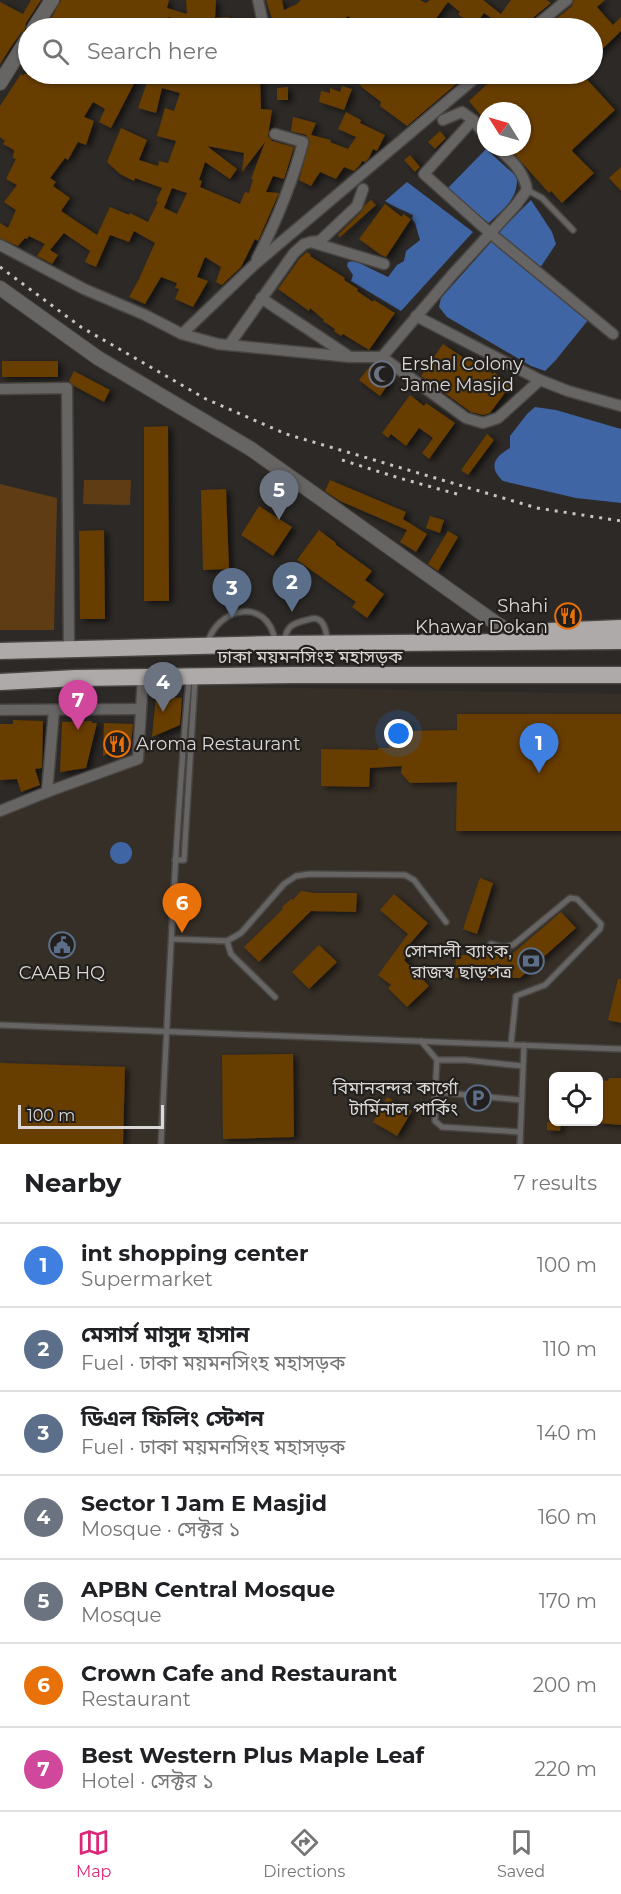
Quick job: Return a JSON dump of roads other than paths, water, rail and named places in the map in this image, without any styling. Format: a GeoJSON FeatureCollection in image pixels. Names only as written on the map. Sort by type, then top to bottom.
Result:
{"type":"FeatureCollection","features":[{"type":"Feature","properties":{"kind":"highway"},"geometry":{"type":"LineString","coordinates":[[478,642],[513,633],[621,628]]}},
{"type":"Feature","properties":{"kind":"highway","name":"ঢাকা ময়মনসিংহ মহাসড়ক"},"geometry":{"type":"LineString","coordinates":[[0,651],[327,643],[621,641]]}},
{"type":"Feature","properties":{"kind":"highway","name":"ঢাকা ময়মনসিংহ মহাসড়ক"},"geometry":{"type":"LineString","coordinates":[[0,682],[76,678],[292,675],[621,675]]}},
{"type":"Feature","properties":{"kind":"street"},"geometry":{"type":"LineString","coordinates":[[40,18],[52,0]]}},
{"type":"Feature","properties":{"kind":"street"},"geometry":{"type":"LineString","coordinates":[[258,0],[262,18]]}},
{"type":"Feature","properties":{"kind":"street"},"geometry":{"type":"LineString","coordinates":[[543,18],[559,2]]}},
{"type":"Feature","properties":{"kind":"street"},"geometry":{"type":"LineString","coordinates":[[0,83],[18,54]]}},
{"type":"Feature","properties":{"kind":"street"},"geometry":{"type":"LineString","coordinates":[[182,334],[254,265],[468,84]]}},
{"type":"Feature","properties":{"kind":"street"},"geometry":{"type":"LineString","coordinates":[[442,120],[462,112],[477,125]]}},
{"type":"Feature","properties":{"kind":"street"},"geometry":{"type":"LineString","coordinates":[[473,120],[424,174],[490,233],[613,334]]}},
{"type":"Feature","properties":{"kind":"street"},"geometry":{"type":"LineString","coordinates":[[254,265],[284,203],[303,142],[275,134]]}},
{"type":"Feature","properties":{"kind":"street"},"geometry":{"type":"LineString","coordinates":[[382,357],[527,190],[525,179],[506,156]]}},
{"type":"Feature","properties":{"kind":"street"},"geometry":{"type":"LineString","coordinates":[[229,345],[294,253],[304,244],[320,241],[357,206],[363,189]]}},
{"type":"Feature","properties":{"kind":"street"},"geometry":{"type":"LineString","coordinates":[[311,242],[384,264]]}},
{"type":"Feature","properties":{"kind":"street"},"geometry":{"type":"LineString","coordinates":[[0,245],[182,334],[218,344],[350,357],[382,357],[466,418],[483,423],[498,418],[540,380]]}},
{"type":"Feature","properties":{"kind":"street"},"geometry":{"type":"LineString","coordinates":[[0,288],[98,358],[251,449],[513,633]]}},
{"type":"Feature","properties":{"kind":"street"},"geometry":{"type":"LineString","coordinates":[[261,298],[350,357]]}},
{"type":"Feature","properties":{"kind":"street"},"geometry":{"type":"LineString","coordinates":[[416,316],[540,380],[621,406]]}},
{"type":"Feature","properties":{"kind":"street"},"geometry":{"type":"LineString","coordinates":[[0,389],[67,388],[69,649]]}},
{"type":"Feature","properties":{"kind":"street"},"geometry":{"type":"LineString","coordinates":[[0,811],[138,759],[143,677]]}},
{"type":"Feature","properties":{"kind":"street"},"geometry":{"type":"LineString","coordinates":[[0,710],[141,709]]}},
{"type":"Feature","properties":{"kind":"street"},"geometry":{"type":"LineString","coordinates":[[47,792],[54,710]]}},
{"type":"Feature","properties":{"kind":"lane"},"geometry":{"type":"LineString","coordinates":[[527,190],[542,198],[573,230]]}},
{"type":"Feature","properties":{"kind":"lane"},"geometry":{"type":"LineString","coordinates":[[207,646],[209,637],[218,622],[230,614],[252,611],[266,620],[280,644],[293,623],[314,618],[321,622],[327,634],[327,643]]}},
{"type":"Feature","properties":{"kind":"lane"},"geometry":{"type":"LineString","coordinates":[[161,1144],[175,860],[184,860],[192,677]]}},
{"type":"Feature","properties":{"kind":"lane"},"geometry":{"type":"LineString","coordinates":[[172,939],[227,941],[241,933],[284,884],[296,876],[310,874],[405,875],[414,879],[446,922]]}},
{"type":"Feature","properties":{"kind":"lane"},"geometry":{"type":"LineString","coordinates":[[491,944],[503,947],[513,945],[570,898],[578,899],[601,924],[600,929],[545,985],[516,996],[511,1044]]}},
{"type":"Feature","properties":{"kind":"lane"},"geometry":{"type":"LineString","coordinates":[[227,941],[231,954],[275,997]]}},
{"type":"Feature","properties":{"kind":"lane"},"geometry":{"type":"LineString","coordinates":[[0,1025],[621,1049]]}},
{"type":"Feature","properties":{"kind":"lane"},"geometry":{"type":"LineString","coordinates":[[421,1041],[437,1060],[435,1121],[442,1127],[520,1132]]}},
{"type":"Feature","properties":{"kind":"lane"},"geometry":{"type":"LineString","coordinates":[[520,1144],[524,1045]]}},
{"type":"Feature","properties":{"kind":"lane"},"geometry":{"type":"LineString","coordinates":[[437,1060],[465,1060],[523,1066]]}},
{"type":"Feature","properties":{"kind":"lane"},"geometry":{"type":"LineString","coordinates":[[435,1092],[521,1100]]}},
{"type":"Feature","properties":{"kind":"water"},"geometry":{"type":"Polygon","coordinates":[[[479,156],[494,156],[517,177],[513,197],[489,223],[446,190],[479,156]]]}},
{"type":"Feature","properties":{"kind":"water"},"geometry":{"type":"Polygon","coordinates":[[[407,182],[473,232],[401,311],[351,281],[353,275],[347,266],[348,262],[355,261],[388,277],[397,265],[404,261],[406,251],[420,240],[412,219],[413,215],[385,201],[407,182]]]}},
{"type":"Feature","properties":{"kind":"water"},"geometry":{"type":"Polygon","coordinates":[[[531,200],[552,232],[556,244],[540,268],[498,233],[531,200]]]}},
{"type":"Feature","properties":{"kind":"water"},"geometry":{"type":"Polygon","coordinates":[[[493,240],[589,319],[545,371],[531,366],[447,317],[439,307],[441,298],[493,240]]]}},
{"type":"Feature","properties":{"kind":"water"},"geometry":{"type":"Polygon","coordinates":[[[535,407],[556,410],[621,429],[621,503],[576,498],[503,481],[498,476],[494,467],[497,459],[510,448],[510,436],[535,407]]]}},
{"type":"Feature","properties":{"kind":"water"},"geometry":{"type":"Polygon","coordinates":[[[121,842],[129,845],[132,853],[129,861],[121,864],[113,861],[110,853],[113,845],[121,842]]]}},
{"type":"Feature","properties":{"kind":"railway"},"geometry":{"type":"LineString","coordinates":[[0,267],[81,327],[206,399],[286,434],[537,508],[621,521]]}},
{"type":"Feature","properties":{"kind":"railway"},"geometry":{"type":"LineString","coordinates":[[342,460],[457,494]]}},
{"type":"Feature","properties":{"kind":"place","name":"Ershal Colony Jame Masjid"},"geometry":{"type":"Point","coordinates":[382,374]}},
{"type":"Feature","properties":{"kind":"place","name":"APBN Central Mosque"},"geometry":{"type":"Point","coordinates":[279,520]}},
{"type":"Feature","properties":{"kind":"place","name":"মেসার্স মাসুদ হাসান"},"geometry":{"type":"Point","coordinates":[292,612]}},
{"type":"Feature","properties":{"kind":"place","name":"Shahi Khawar Dokan"},"geometry":{"type":"Point","coordinates":[568,616]}},
{"type":"Feature","properties":{"kind":"place","name":"ডিএল ফিলিং স্টেশন"},"geometry":{"type":"Point","coordinates":[232,618]}},
{"type":"Feature","properties":{"kind":"place","name":"Sector 1 Jam E Masjid"},"geometry":{"type":"Point","coordinates":[163,712]}},
{"type":"Feature","properties":{"kind":"place","name":"Best Western Plus Maple Leaf"},"geometry":{"type":"Point","coordinates":[78,730]}},
{"type":"Feature","properties":{"kind":"place","name":"Aroma Restaurant"},"geometry":{"type":"Point","coordinates":[117,744]}},
{"type":"Feature","properties":{"kind":"place","name":"int shopping center"},"geometry":{"type":"Point","coordinates":[539,773]}},
{"type":"Feature","properties":{"kind":"place","name":"Crown Cafe and Restaurant"},"geometry":{"type":"Point","coordinates":[182,933]}},
{"type":"Feature","properties":{"kind":"place","name":"CAAB HQ"},"geometry":{"type":"Point","coordinates":[62,945]}},
{"type":"Feature","properties":{"kind":"place","name":"সোনালী ব্যাংক, রাজস্ব ছাড়পত্র"},"geometry":{"type":"Point","coordinates":[531,961]}},
{"type":"Feature","properties":{"kind":"place","name":"বিমানবন্দর কার্গো টার্মিনাল পার্কিং"},"geometry":{"type":"Point","coordinates":[478,1098]}}]}
